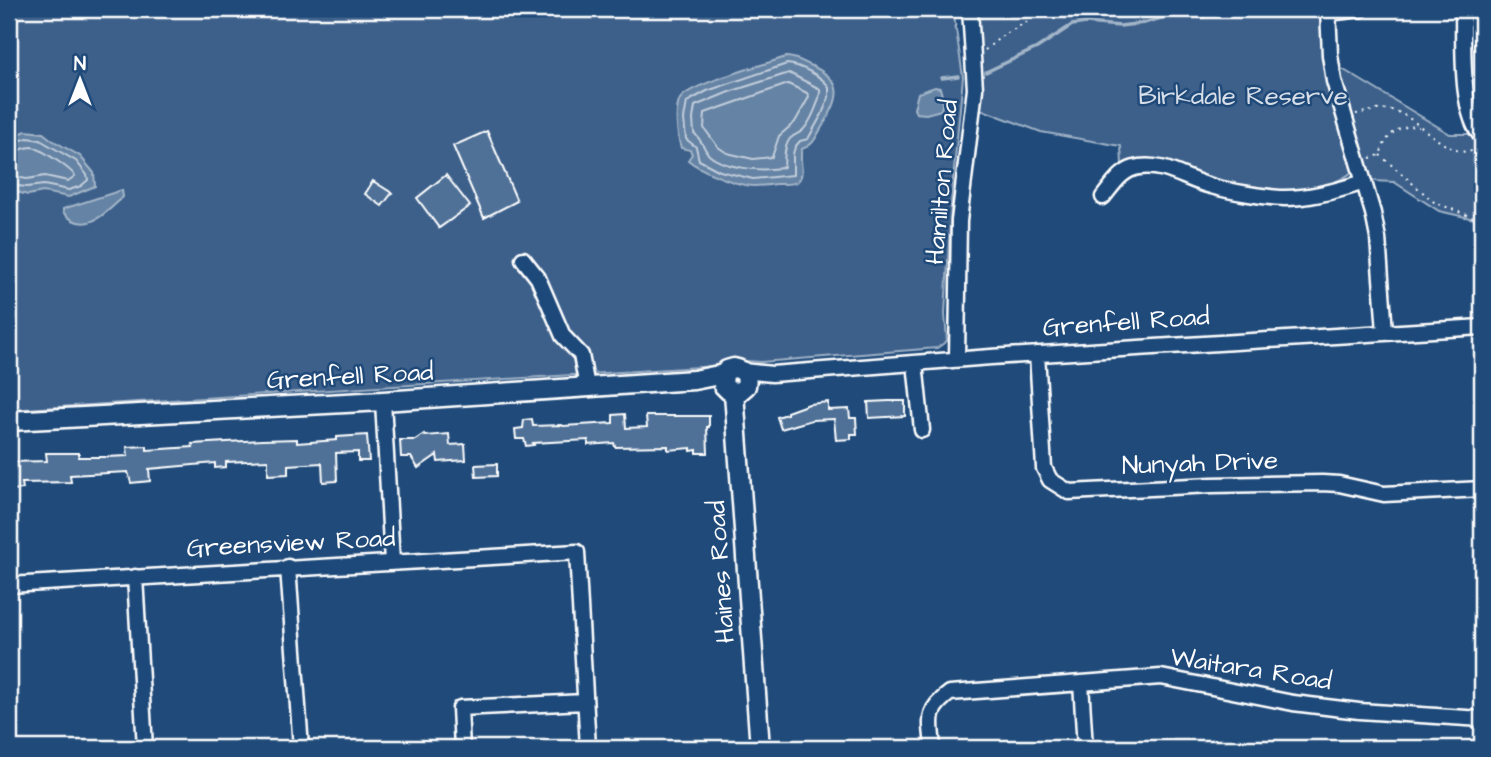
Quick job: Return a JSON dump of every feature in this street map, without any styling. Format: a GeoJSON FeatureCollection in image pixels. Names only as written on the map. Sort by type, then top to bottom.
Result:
{"type":"FeatureCollection","features":[{"type":"Feature","properties":{"kind":"main road","name":"Grenfell Road"},"geometry":{"type":"LineString","coordinates":[[9,421],[383,401],[694,380],[734,382]]}},
{"type":"Feature","properties":{"kind":"main road","name":"Haines Road"},"geometry":{"type":"LineString","coordinates":[[734,382],[760,748]]}},
{"type":"Feature","properties":{"kind":"street","name":"Hamilton Road"},"geometry":{"type":"LineString","coordinates":[[957,359],[959,221],[972,120],[974,58],[970,9]]}},
{"type":"Feature","properties":{"kind":"street"},"geometry":{"type":"LineString","coordinates":[[1361,9],[1328,11],[1330,55],[1334,81],[1378,238],[1385,332]]}},
{"type":"Feature","properties":{"kind":"street"},"geometry":{"type":"LineString","coordinates":[[1462,9],[1469,110],[1481,142]]}},
{"type":"Feature","properties":{"kind":"street"},"geometry":{"type":"LineString","coordinates":[[1103,197],[1120,175],[1136,167],[1152,166],[1175,171],[1210,186],[1285,198],[1337,191],[1364,181]]}},
{"type":"Feature","properties":{"kind":"street"},"geometry":{"type":"LineString","coordinates":[[523,259],[538,278],[563,336],[582,355],[587,387]]}},
{"type":"Feature","properties":{"kind":"street","name":"Grenfell Road"},"geometry":{"type":"LineString","coordinates":[[734,382],[772,374],[957,359],[1482,327]]}},
{"type":"Feature","properties":{"kind":"street","name":"Nunyah Drive"},"geometry":{"type":"LineString","coordinates":[[1037,354],[1044,468],[1050,480],[1069,492],[1322,483],[1384,494],[1482,489]]}},
{"type":"Feature","properties":{"kind":"street"},"geometry":{"type":"LineString","coordinates":[[915,363],[922,429]]}},
{"type":"Feature","properties":{"kind":"street"},"geometry":{"type":"LineString","coordinates":[[383,401],[392,562]]}},
{"type":"Feature","properties":{"kind":"street","name":"Greensview Road"},"geometry":{"type":"LineString","coordinates":[[9,585],[577,552],[585,702]]}},
{"type":"Feature","properties":{"kind":"street"},"geometry":{"type":"LineString","coordinates":[[288,567],[301,748]]}},
{"type":"Feature","properties":{"kind":"street"},"geometry":{"type":"LineString","coordinates":[[135,577],[145,748]]}},
{"type":"Feature","properties":{"kind":"street","name":"Waitara Road"},"geometry":{"type":"LineString","coordinates":[[933,748],[931,717],[936,704],[950,693],[1161,677],[1293,703],[1359,711],[1482,719]]}},
{"type":"Feature","properties":{"kind":"street"},"geometry":{"type":"LineString","coordinates":[[1081,683],[1085,748]]}},
{"type":"Feature","properties":{"kind":"street"},"geometry":{"type":"LineString","coordinates":[[462,748],[460,708],[585,702],[588,748]]}},
{"type":"Feature","properties":{"kind":"path"},"geometry":{"type":"LineString","coordinates":[[974,58],[1002,36],[1049,9]]}},
{"type":"Feature","properties":{"kind":"path"},"geometry":{"type":"LineString","coordinates":[[1356,114],[1391,109],[1449,146],[1466,152],[1474,151],[1481,142]]}},
{"type":"Feature","properties":{"kind":"path"},"geometry":{"type":"LineString","coordinates":[[1380,155],[1384,143],[1392,133],[1402,127],[1420,127]]}},
{"type":"Feature","properties":{"kind":"path"},"geometry":{"type":"LineString","coordinates":[[1358,162],[1380,155]]}},
{"type":"Feature","properties":{"kind":"path"},"geometry":{"type":"LineString","coordinates":[[1380,155],[1434,202],[1482,221]]}},
{"type":"Feature","properties":{"kind":"green space"},"geometry":{"type":"Polygon","coordinates":[[[9,9],[953,9],[963,77],[952,190],[945,314],[947,341],[937,348],[761,362],[732,360],[717,366],[9,410],[9,9]]]}},
{"type":"Feature","properties":{"kind":"green space","name":"Birkdale Reserve"},"geometry":{"type":"Polygon","coordinates":[[[977,9],[1322,9],[1353,171],[1331,183],[1303,191],[1286,193],[1260,190],[1211,180],[1157,161],[1134,161],[1122,165],[1121,146],[1041,132],[980,109],[981,60],[977,9]]]}},
{"type":"Feature","properties":{"kind":"green space"},"geometry":{"type":"Polygon","coordinates":[[[1339,67],[1450,134],[1471,134],[1482,144],[1482,224],[1474,219],[1439,211],[1394,182],[1371,181],[1339,67]]]}},
{"type":"Feature","properties":{"kind":"water"},"geometry":{"type":"Polygon","coordinates":[[[786,57],[799,60],[823,72],[835,85],[836,92],[833,107],[816,138],[802,149],[801,174],[798,181],[787,184],[747,185],[710,173],[688,160],[692,154],[690,150],[681,148],[677,130],[680,99],[686,93],[712,81],[786,57]]]}},
{"type":"Feature","properties":{"kind":"water"},"geometry":{"type":"Polygon","coordinates":[[[940,88],[943,99],[941,110],[926,114],[916,113],[914,109],[918,93],[940,88]]]}},
{"type":"Feature","properties":{"kind":"water"},"geometry":{"type":"Polygon","coordinates":[[[26,131],[43,133],[80,156],[94,173],[95,186],[69,197],[43,192],[28,195],[9,190],[9,138],[26,131]]]}},
{"type":"Feature","properties":{"kind":"water"},"geometry":{"type":"Polygon","coordinates":[[[122,190],[123,197],[95,220],[79,222],[63,212],[63,209],[122,190]]]}},
{"type":"Feature","properties":{"kind":"building"},"geometry":{"type":"Polygon","coordinates":[[[487,131],[517,201],[484,218],[453,146],[487,131]]]}},
{"type":"Feature","properties":{"kind":"building"},"geometry":{"type":"Polygon","coordinates":[[[446,175],[470,206],[439,228],[417,198],[446,175]]]}},
{"type":"Feature","properties":{"kind":"building"},"geometry":{"type":"Polygon","coordinates":[[[373,181],[392,193],[382,206],[365,194],[373,181]]]}},
{"type":"Feature","properties":{"kind":"building"},"geometry":{"type":"Polygon","coordinates":[[[905,401],[905,416],[869,418],[868,402],[905,401]]]}},
{"type":"Feature","properties":{"kind":"building"},"geometry":{"type":"Polygon","coordinates":[[[828,402],[828,410],[849,409],[850,418],[856,418],[857,434],[851,434],[851,439],[836,440],[834,419],[812,420],[781,429],[777,417],[809,404],[828,402]]]}},
{"type":"Feature","properties":{"kind":"building"},"geometry":{"type":"Polygon","coordinates":[[[625,414],[626,428],[647,427],[646,416],[709,416],[708,453],[697,453],[697,450],[691,451],[691,448],[668,450],[668,446],[615,447],[614,443],[588,445],[588,440],[533,443],[534,445],[526,446],[524,439],[516,439],[515,429],[523,428],[524,420],[532,419],[533,426],[563,426],[613,423],[613,415],[625,414]]]}},
{"type":"Feature","properties":{"kind":"building"},"geometry":{"type":"Polygon","coordinates":[[[424,434],[449,434],[450,445],[465,444],[466,460],[438,462],[437,455],[418,468],[411,457],[401,457],[400,440],[415,440],[424,434]]]}},
{"type":"Feature","properties":{"kind":"building"},"geometry":{"type":"Polygon","coordinates":[[[367,435],[369,461],[358,461],[358,452],[336,453],[337,481],[323,482],[322,463],[288,465],[288,474],[268,475],[268,460],[226,462],[226,467],[215,468],[215,463],[149,469],[150,481],[131,483],[128,472],[70,475],[71,482],[22,483],[23,489],[12,490],[9,474],[9,462],[47,461],[46,453],[79,453],[79,457],[128,456],[127,447],[147,446],[147,450],[193,447],[192,444],[297,439],[297,443],[367,435]]]}},
{"type":"Feature","properties":{"kind":"building"},"geometry":{"type":"Polygon","coordinates":[[[497,464],[497,476],[476,477],[475,465],[497,464]]]}},
{"type":"Feature","properties":{"kind":"waterway"},"geometry":{"type":"LineString","coordinates":[[986,72],[1037,48],[1072,25],[1086,23],[1120,26],[1144,23],[1178,13],[1203,17],[1219,9]]}},
{"type":"Feature","properties":{"kind":"waterway"},"geometry":{"type":"LineString","coordinates":[[942,78],[958,76]]}}]}
